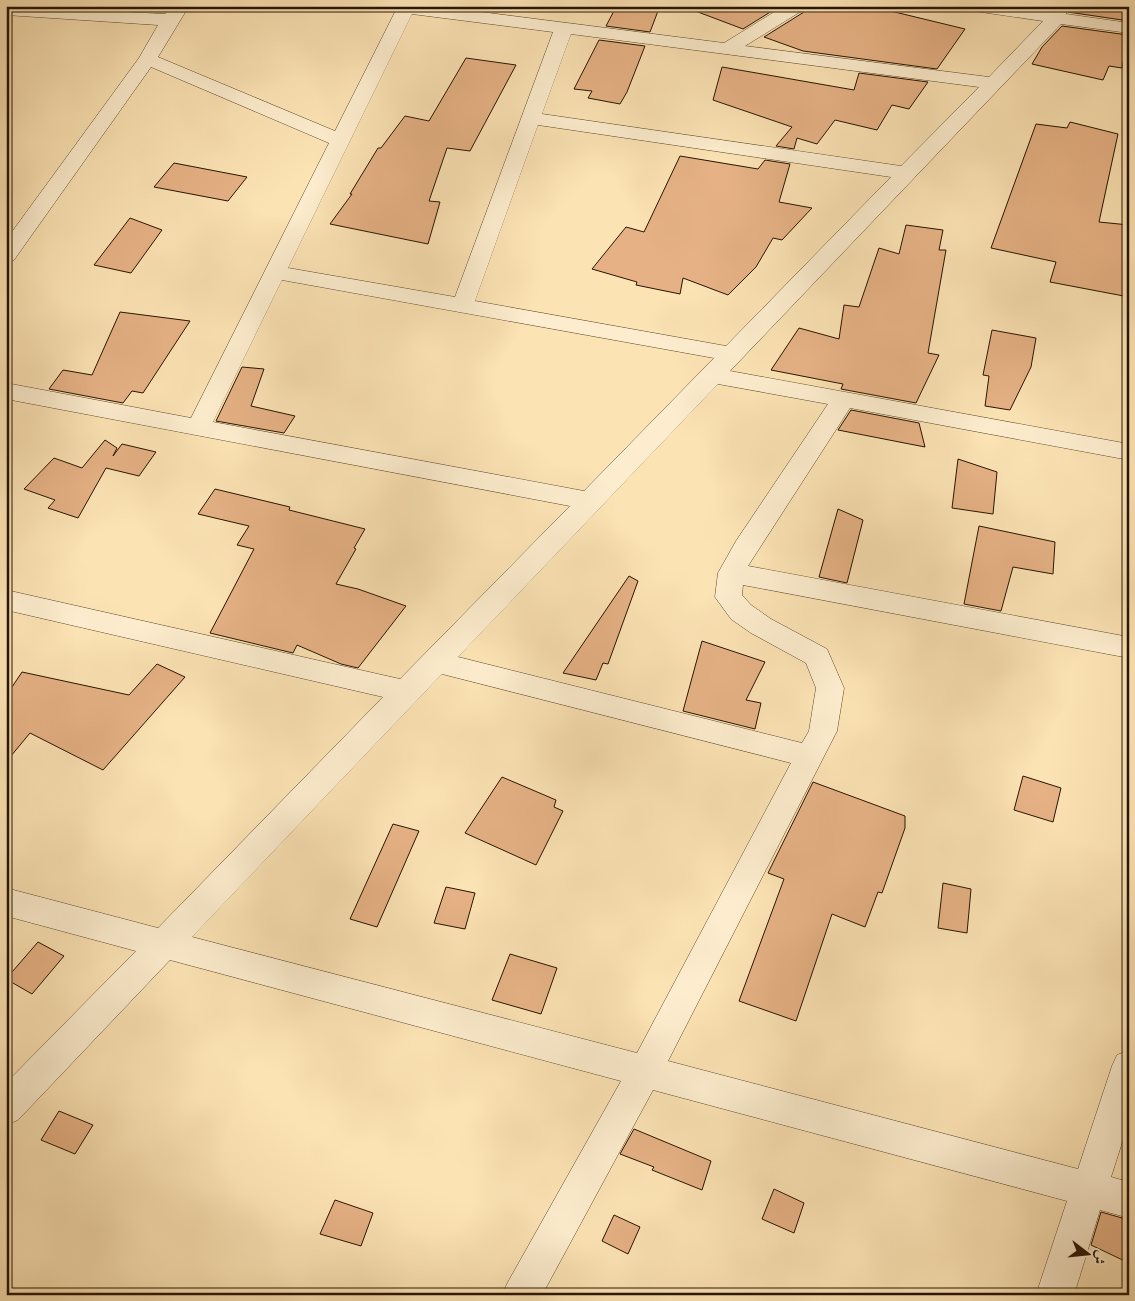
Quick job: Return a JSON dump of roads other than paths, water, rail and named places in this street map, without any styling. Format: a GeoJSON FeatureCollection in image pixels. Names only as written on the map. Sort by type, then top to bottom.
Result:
{"type":"FeatureCollection","features":[{"type":"Feature","properties":{"kind":"street"},"geometry":{"type":"LineString","coordinates":[[727,49],[796,6]]}},
{"type":"Feature","properties":{"kind":"street"},"geometry":{"type":"LineString","coordinates":[[974,6],[1057,12],[1129,28]]}},
{"type":"Feature","properties":{"kind":"street"},"geometry":{"type":"LineString","coordinates":[[198,427],[406,7],[993,83]]}},
{"type":"Feature","properties":{"kind":"street"},"geometry":{"type":"LineString","coordinates":[[6,255],[148,59],[175,13],[7,11]]}},
{"type":"Feature","properties":{"kind":"street"},"geometry":{"type":"LineString","coordinates":[[6,1108],[907,173],[993,83],[1057,12]]}},
{"type":"Feature","properties":{"kind":"street"},"geometry":{"type":"LineString","coordinates":[[463,305],[564,28]]}},
{"type":"Feature","properties":{"kind":"street"},"geometry":{"type":"LineString","coordinates":[[148,59],[340,140]]}},
{"type":"Feature","properties":{"kind":"street"},"geometry":{"type":"LineString","coordinates":[[531,118],[907,173]]}},
{"type":"Feature","properties":{"kind":"street"},"geometry":{"type":"LineString","coordinates":[[275,272],[732,354]]}},
{"type":"Feature","properties":{"kind":"street"},"geometry":{"type":"LineString","coordinates":[[712,375],[1129,452]]}},
{"type":"Feature","properties":{"kind":"street"},"geometry":{"type":"LineString","coordinates":[[6,391],[590,501]]}},
{"type":"Feature","properties":{"kind":"street"},"geometry":{"type":"LineString","coordinates":[[522,1295],[646,1070],[823,730],[830,688],[817,656],[761,626],[741,612],[728,597],[731,573],[745,548],[844,399]]}},
{"type":"Feature","properties":{"kind":"street"},"geometry":{"type":"LineString","coordinates":[[731,573],[1129,648]]}},
{"type":"Feature","properties":{"kind":"street"},"geometry":{"type":"LineString","coordinates":[[6,600],[407,692]]}},
{"type":"Feature","properties":{"kind":"street"},"geometry":{"type":"LineString","coordinates":[[435,662],[809,756]]}},
{"type":"Feature","properties":{"kind":"street"},"geometry":{"type":"LineString","coordinates":[[6,902],[646,1070],[1129,1200]]}},
{"type":"Feature","properties":{"kind":"street"},"geometry":{"type":"LineString","coordinates":[[1055,1295],[1129,1066]]}}]}
